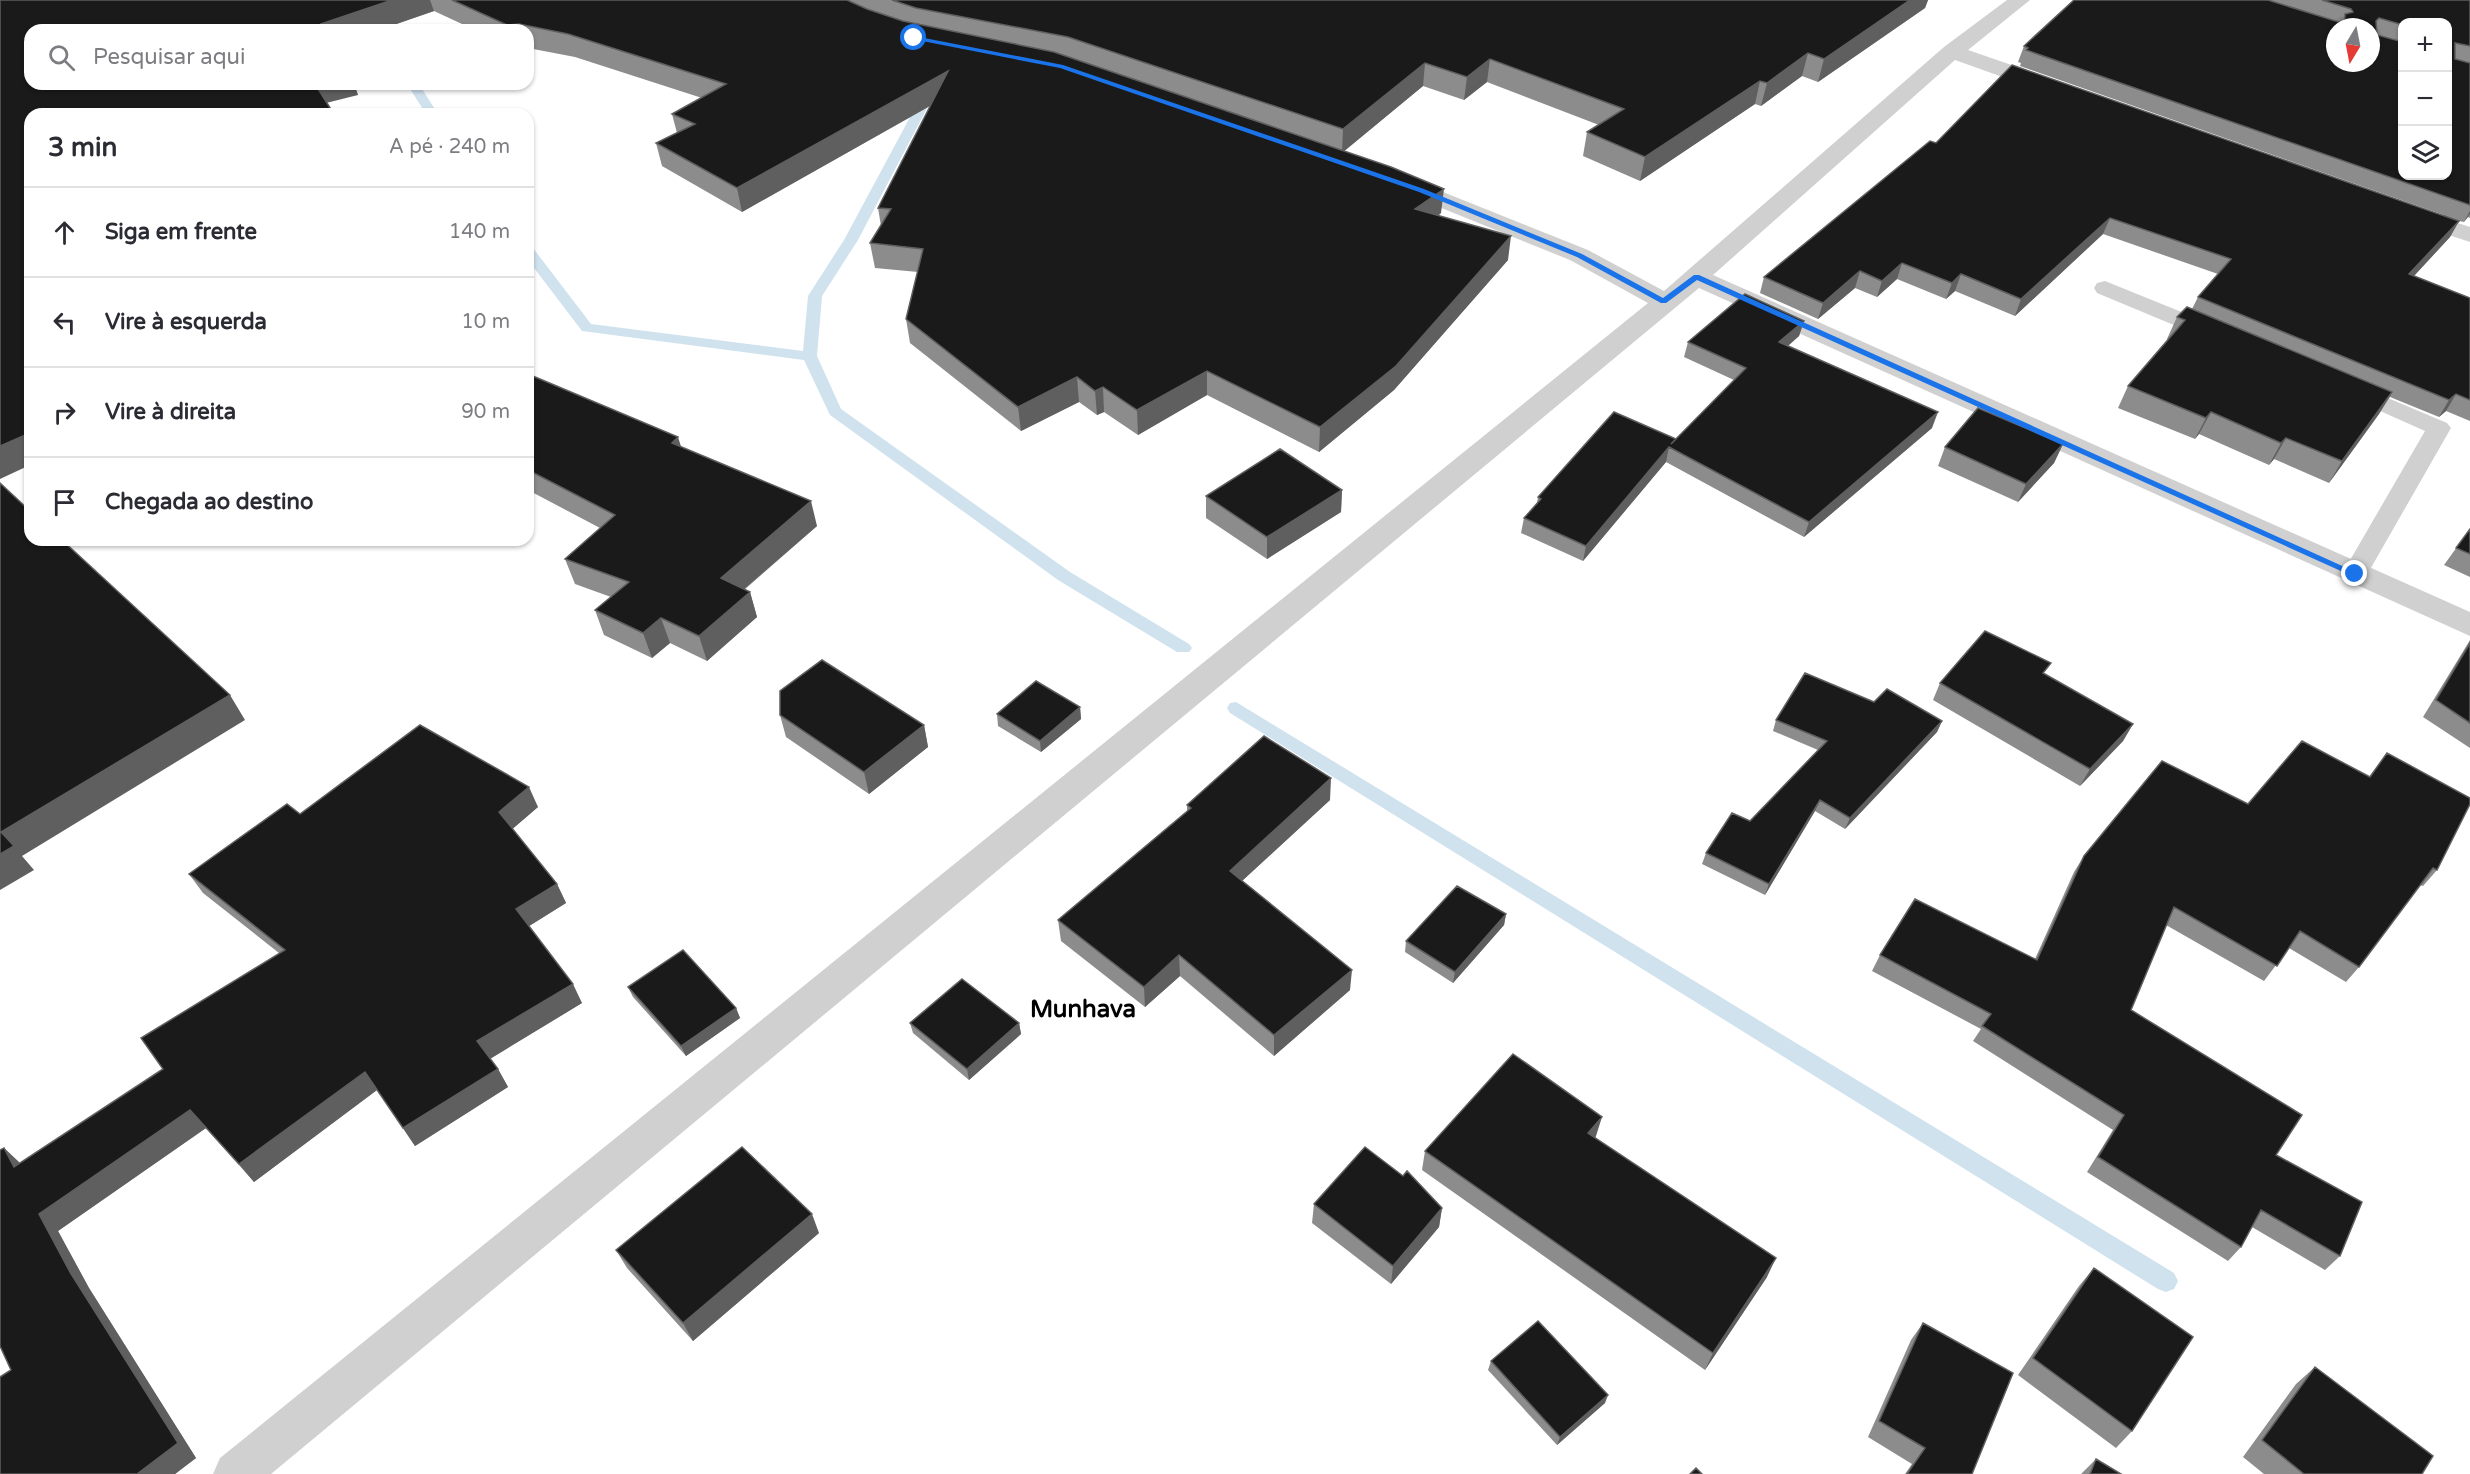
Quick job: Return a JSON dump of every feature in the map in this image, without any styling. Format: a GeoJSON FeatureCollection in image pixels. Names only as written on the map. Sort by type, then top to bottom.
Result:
{"type":"FeatureCollection","features":[{"type":"Feature","properties":{"kind":"street"},"geometry":{"type":"LineString","coordinates":[[237,1474],[1696,277],[1952,52],[2019,0]]}},
{"type":"Feature","properties":{"kind":"street"},"geometry":{"type":"LineString","coordinates":[[1952,52],[2065,92]]}},
{"type":"Feature","properties":{"kind":"street"},"geometry":{"type":"LineString","coordinates":[[1376,175],[1421,190],[1579,255],[1664,301]]}},
{"type":"Feature","properties":{"kind":"street"},"geometry":{"type":"LineString","coordinates":[[2391,207],[2470,235]]}},
{"type":"Feature","properties":{"kind":"street"},"geometry":{"type":"LineString","coordinates":[[1696,277],[2470,625]]}},
{"type":"Feature","properties":{"kind":"lane"},"geometry":{"type":"LineString","coordinates":[[2105,288],[2238,343]]}},
{"type":"Feature","properties":{"kind":"lane"},"geometry":{"type":"LineString","coordinates":[[2326,380],[2439,428],[2355,574]]}},
{"type":"Feature","properties":{"kind":"building"},"geometry":{"type":"Polygon","coordinates":[[[0,0],[392,0],[321,24],[24,24],[24,90],[319,90],[330,108],[24,108],[24,436],[0,446],[0,0]]]}},
{"type":"Feature","properties":{"kind":"building"},"geometry":{"type":"Polygon","coordinates":[[[452,0],[847,0],[903,21],[1054,52],[1391,167],[1444,189],[1415,209],[1511,236],[1396,366],[1320,427],[1207,371],[1137,410],[1103,387],[1095,391],[1077,377],[1018,407],[906,319],[923,249],[870,243],[891,209],[878,208],[948,71],[737,188],[656,143],[695,124],[672,114],[726,84],[568,34],[534,27],[534,24],[505,24],[452,0]]]}},
{"type":"Feature","properties":{"kind":"building"},"geometry":{"type":"Polygon","coordinates":[[[892,0],[1910,0],[1824,59],[1808,53],[1767,83],[1760,81],[1645,157],[1587,132],[1624,109],[1490,59],[1467,77],[1425,63],[1343,129],[1068,37],[916,8],[892,0]]]}},
{"type":"Feature","properties":{"kind":"building"},"geometry":{"type":"Polygon","coordinates":[[[2074,0],[2268,0],[2326,18],[2326,72],[2380,72],[2380,36],[2398,41],[2398,180],[2026,50],[2028,48],[2024,46],[2074,0]]]}},
{"type":"Feature","properties":{"kind":"building"},"geometry":{"type":"Polygon","coordinates":[[[2322,0],[2470,0],[2470,46],[2455,43],[2455,59],[2470,63],[2470,205],[2398,180],[2452,180],[2452,18],[2398,18],[2398,24],[2380,18],[2345,18],[2345,14],[2353,12],[2351,9],[2322,0]]]}},
{"type":"Feature","properties":{"kind":"building"},"geometry":{"type":"Polygon","coordinates":[[[2012,65],[2459,221],[2409,274],[2470,298],[2470,400],[2456,394],[2449,400],[2198,297],[2231,259],[2110,218],[2021,299],[1961,274],[1952,283],[1902,263],[1882,281],[1860,271],[1823,303],[1764,277],[1930,141],[1936,143],[2012,65]]]}},
{"type":"Feature","properties":{"kind":"building"},"geometry":{"type":"Polygon","coordinates":[[[1745,294],[1804,321],[1779,342],[1938,412],[1809,522],[1669,447],[1586,546],[1524,518],[1541,499],[1538,497],[1614,412],[1676,439],[1746,368],[1688,342],[1745,294]]]}},
{"type":"Feature","properties":{"kind":"building"},"geometry":{"type":"Polygon","coordinates":[[[2187,307],[2392,392],[2342,461],[2286,438],[2281,443],[2211,412],[2206,418],[2128,386],[2185,320],[2177,317],[2187,307]]]}},
{"type":"Feature","properties":{"kind":"building"},"geometry":{"type":"Polygon","coordinates":[[[534,377],[678,437],[672,443],[811,501],[721,578],[750,592],[699,636],[661,618],[643,633],[595,610],[629,582],[565,559],[615,515],[534,473],[534,377]]]}},
{"type":"Feature","properties":{"kind":"building"},"geometry":{"type":"Polygon","coordinates":[[[1978,408],[2063,444],[2026,484],[1945,447],[1978,408]]]}},
{"type":"Feature","properties":{"kind":"building"},"geometry":{"type":"Polygon","coordinates":[[[1280,449],[1342,490],[1267,537],[1206,496],[1280,449]]]}},
{"type":"Feature","properties":{"kind":"building"},"geometry":{"type":"Polygon","coordinates":[[[0,483],[24,505],[24,546],[69,546],[230,695],[1,832],[14,846],[0,854],[0,483]]]}},
{"type":"Feature","properties":{"kind":"building"},"geometry":{"type":"Polygon","coordinates":[[[2470,529],[2470,554],[2456,548],[2470,529]]]}},
{"type":"Feature","properties":{"kind":"building"},"geometry":{"type":"Polygon","coordinates":[[[1985,631],[2051,663],[2043,673],[2133,724],[2090,769],[1940,683],[1985,631]]]}},
{"type":"Feature","properties":{"kind":"building"},"geometry":{"type":"Polygon","coordinates":[[[2470,643],[2470,723],[2436,700],[2470,643]]]}},
{"type":"Feature","properties":{"kind":"building"},"geometry":{"type":"Polygon","coordinates":[[[822,660],[924,725],[864,772],[780,715],[780,691],[822,660]]]}},
{"type":"Feature","properties":{"kind":"building"},"geometry":{"type":"Polygon","coordinates":[[[1805,673],[1874,702],[1887,689],[1942,721],[1850,818],[1820,800],[1769,884],[1706,853],[1732,813],[1750,821],[1827,741],[1776,720],[1805,673]]]}},
{"type":"Feature","properties":{"kind":"building"},"geometry":{"type":"Polygon","coordinates":[[[1036,681],[1080,707],[1040,741],[997,714],[1036,681]]]}},
{"type":"Feature","properties":{"kind":"building"},"geometry":{"type":"Polygon","coordinates":[[[420,725],[529,787],[499,812],[557,884],[516,909],[573,984],[477,1041],[498,1069],[403,1128],[365,1072],[239,1164],[190,1110],[39,1214],[70,1272],[178,1443],[137,1474],[0,1474],[0,1377],[11,1370],[0,1346],[0,1150],[4,1148],[14,1167],[163,1069],[141,1038],[285,950],[189,874],[287,804],[300,814],[420,725]]]}},
{"type":"Feature","properties":{"kind":"building"},"geometry":{"type":"Polygon","coordinates":[[[1264,736],[1331,778],[1230,871],[1352,970],[1274,1035],[1179,955],[1144,987],[1058,920],[1191,808],[1187,805],[1264,736]]]}},
{"type":"Feature","properties":{"kind":"building"},"geometry":{"type":"Polygon","coordinates":[[[2302,741],[2370,777],[2387,753],[2470,798],[2470,804],[2437,870],[2433,868],[2359,967],[2300,931],[2277,966],[2174,907],[2131,1010],[2302,1115],[2276,1155],[2362,1202],[2340,1256],[2261,1210],[2241,1247],[2098,1157],[2124,1115],[1982,1026],[1991,1014],[1880,955],[1915,899],[2037,960],[2084,856],[2162,761],[2248,804],[2302,741]]]}},
{"type":"Feature","properties":{"kind":"building"},"geometry":{"type":"Polygon","coordinates":[[[1457,886],[1506,914],[1455,972],[1406,941],[1457,886]]]}},
{"type":"Feature","properties":{"kind":"building"},"geometry":{"type":"Polygon","coordinates":[[[683,950],[736,1008],[681,1046],[628,987],[683,950]]]}},
{"type":"Feature","properties":{"kind":"building"},"geometry":{"type":"Polygon","coordinates":[[[962,979],[1019,1023],[967,1069],[910,1023],[962,979]]]}},
{"type":"Feature","properties":{"kind":"building"},"geometry":{"type":"Polygon","coordinates":[[[1513,1054],[1602,1117],[1588,1133],[1776,1258],[1713,1353],[1425,1151],[1513,1054]]]}},
{"type":"Feature","properties":{"kind":"building"},"geometry":{"type":"Polygon","coordinates":[[[742,1147],[812,1214],[683,1323],[616,1250],[742,1147]]]}},
{"type":"Feature","properties":{"kind":"building"},"geometry":{"type":"Polygon","coordinates":[[[1365,1147],[1403,1176],[1407,1171],[1442,1208],[1393,1266],[1314,1204],[1365,1147]]]}},
{"type":"Feature","properties":{"kind":"building"},"geometry":{"type":"Polygon","coordinates":[[[2094,1268],[2193,1337],[2132,1431],[2033,1358],[2094,1268]]]}},
{"type":"Feature","properties":{"kind":"building"},"geometry":{"type":"Polygon","coordinates":[[[1538,1321],[1608,1395],[1560,1437],[1491,1361],[1538,1321]]]}},
{"type":"Feature","properties":{"kind":"building"},"geometry":{"type":"Polygon","coordinates":[[[1923,1323],[2013,1373],[1972,1474],[1907,1474],[1925,1448],[1879,1421],[1923,1323]]]}},
{"type":"Feature","properties":{"kind":"building"},"geometry":{"type":"Polygon","coordinates":[[[2315,1367],[2433,1456],[2422,1474],[2304,1474],[2262,1440],[2315,1367]]]}},
{"type":"Feature","properties":{"kind":"building"},"geometry":{"type":"Polygon","coordinates":[[[2096,1459],[2121,1474],[2090,1474],[2096,1459]]]}},
{"type":"Feature","properties":{"kind":"building"},"geometry":{"type":"Polygon","coordinates":[[[1696,1468],[1702,1474],[1690,1474],[1696,1468]]]}},
{"type":"Feature","properties":{"kind":"waterway"},"geometry":{"type":"LineString","coordinates":[[381,24],[385,0]]}},
{"type":"Feature","properties":{"kind":"waterway"},"geometry":{"type":"LineString","coordinates":[[417,90],[428,108]]}},
{"type":"Feature","properties":{"kind":"waterway"},"geometry":{"type":"LineString","coordinates":[[810,356],[815,296],[851,240],[929,93]]}},
{"type":"Feature","properties":{"kind":"waterway"},"geometry":{"type":"LineString","coordinates":[[534,259],[587,328],[810,356]]}},
{"type":"Feature","properties":{"kind":"waterway"},"geometry":{"type":"LineString","coordinates":[[810,356],[835,412],[1064,576],[1183,648]]}},
{"type":"Feature","properties":{"kind":"waterway"},"geometry":{"type":"LineString","coordinates":[[1236,708],[2166,1281]]}},
{"type":"Feature","properties":{"kind":"district","name":"Munhava"},"geometry":{"type":"Point","coordinates":[1083,1009]}},
{"type":"Feature","properties":{"kind":"route"},"geometry":{"type":"LineString","coordinates":[[914,38],[960,49],[1061,67],[1421,190],[1579,255],[1664,301],[1696,277],[2355,574]]}}]}
